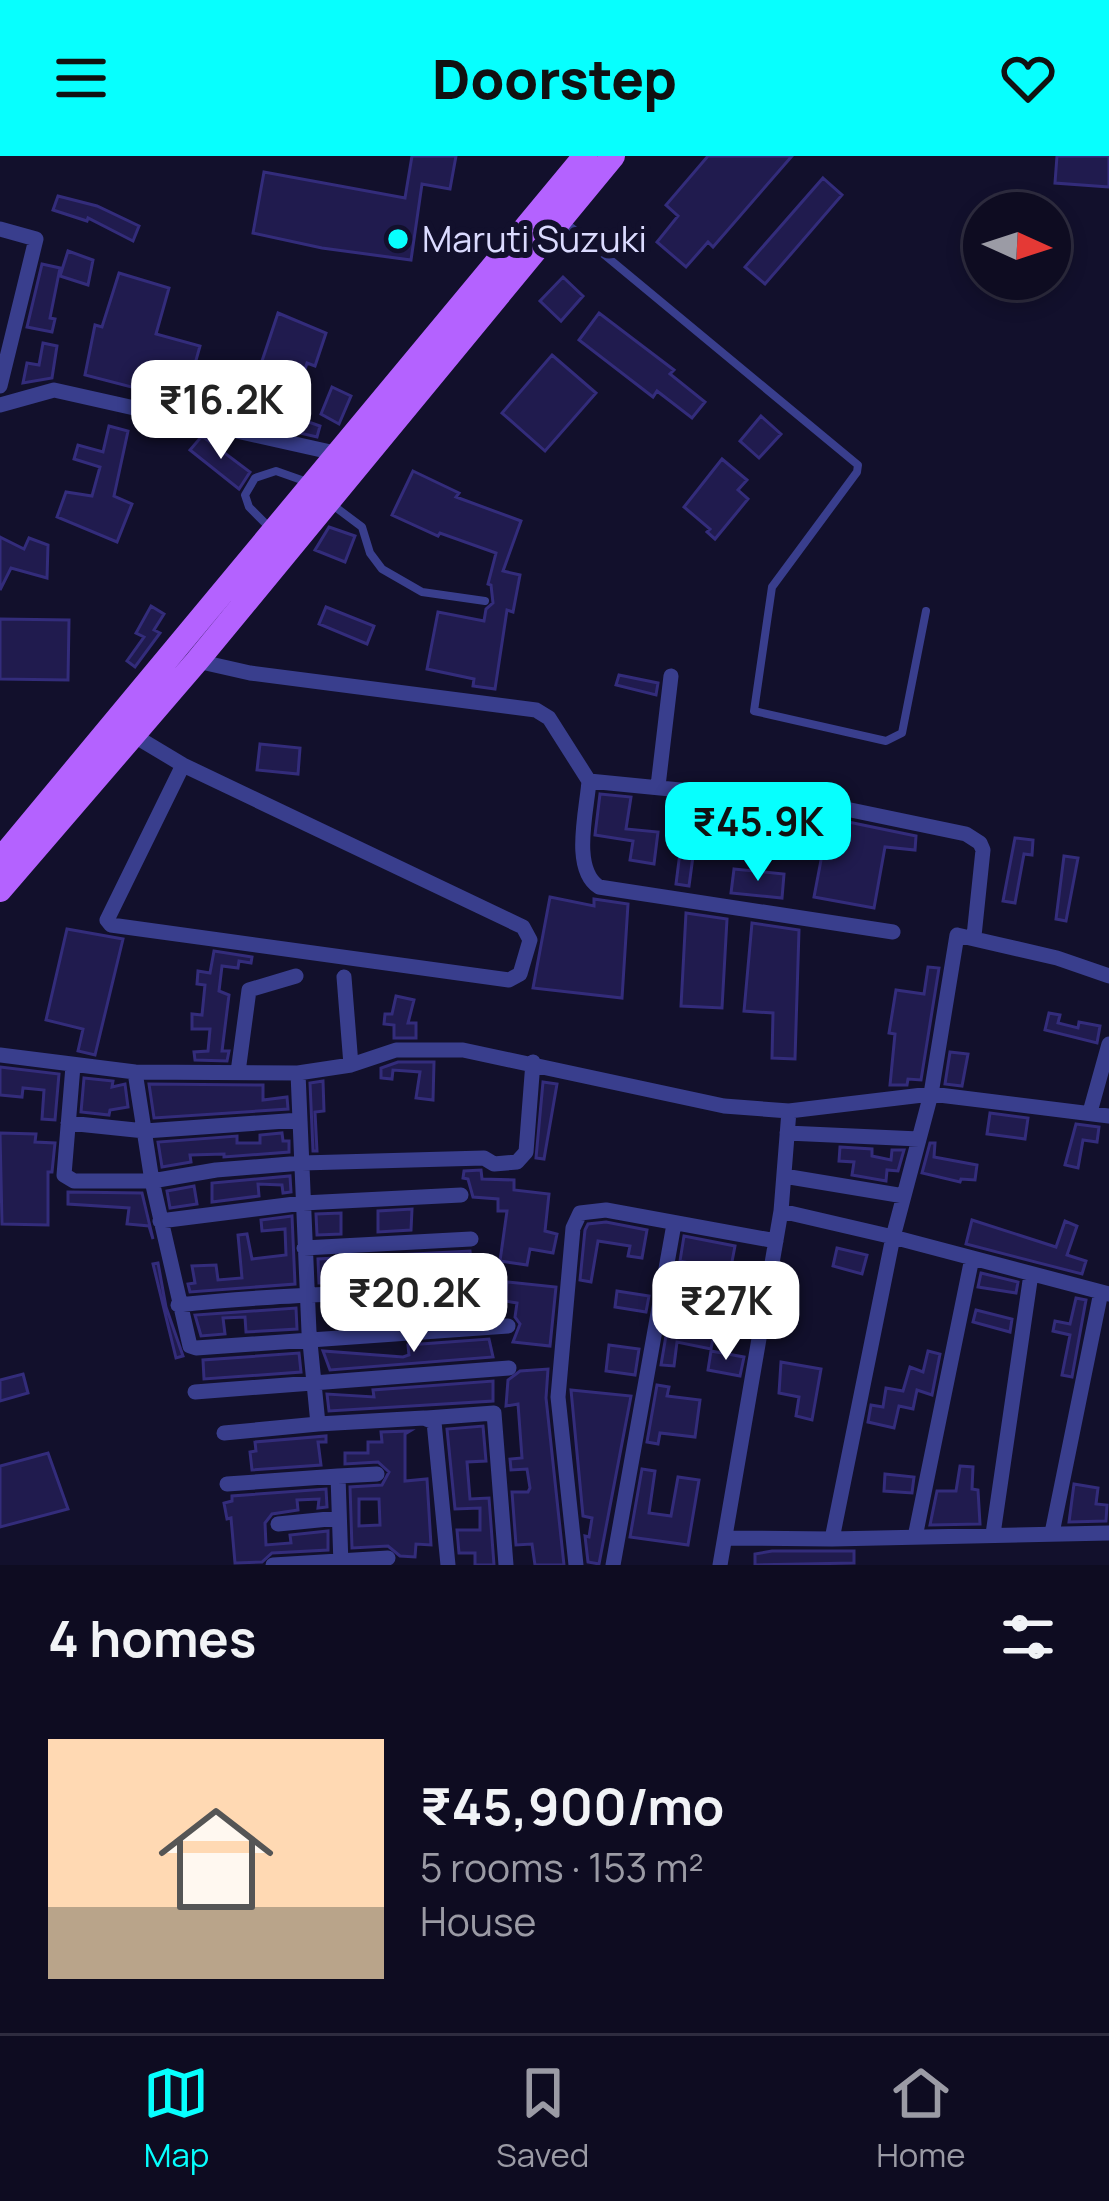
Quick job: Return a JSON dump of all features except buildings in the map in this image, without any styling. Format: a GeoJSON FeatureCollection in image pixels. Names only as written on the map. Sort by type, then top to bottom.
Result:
{"type":"FeatureCollection","features":[{"type":"Feature","properties":{"kind":"main road"},"geometry":{"type":"LineString","coordinates":[[0,890],[272,530],[319,492],[335,453],[585,156]]}},
{"type":"Feature","properties":{"kind":"main road"},"geometry":{"type":"LineString","coordinates":[[0,860],[133,735],[197,661],[319,492],[614,156]]}},
{"type":"Feature","properties":{"kind":"street"},"geometry":{"type":"LineString","coordinates":[[0,230],[36,239],[0,386]]}},
{"type":"Feature","properties":{"kind":"street"},"geometry":{"type":"LineString","coordinates":[[0,405],[54,390],[335,453]]}},
{"type":"Feature","properties":{"kind":"street"},"geometry":{"type":"LineString","coordinates":[[197,661],[250,673],[529,708],[549,718],[589,781],[583,865],[599,887],[892,932]]}},
{"type":"Feature","properties":{"kind":"street"},"geometry":{"type":"LineString","coordinates":[[658,786],[670,676]]}},
{"type":"Feature","properties":{"kind":"street"},"geometry":{"type":"LineString","coordinates":[[133,735],[183,764],[523,927],[530,940],[520,974],[509,980],[111,925],[107,920],[183,764]]}},
{"type":"Feature","properties":{"kind":"street"},"geometry":{"type":"LineString","coordinates":[[589,781],[822,804],[895,816],[974,838],[984,860],[974,937]]}},
{"type":"Feature","properties":{"kind":"street"},"geometry":{"type":"LineString","coordinates":[[832,1539],[893,1238],[931,1094],[958,935],[1109,976]]}},
{"type":"Feature","properties":{"kind":"street"},"geometry":{"type":"LineString","coordinates":[[238,1072],[249,990],[296,976]]}},
{"type":"Feature","properties":{"kind":"street"},"geometry":{"type":"LineString","coordinates":[[344,977],[351,1065]]}},
{"type":"Feature","properties":{"kind":"street"},"geometry":{"type":"LineString","coordinates":[[1090,1112],[1109,1044]]}},
{"type":"Feature","properties":{"kind":"street"},"geometry":{"type":"LineString","coordinates":[[0,1055],[135,1072],[298,1072],[351,1065],[396,1050],[463,1050],[724,1106],[789,1111],[931,1094],[1109,1116]]}},
{"type":"Feature","properties":{"kind":"street"},"geometry":{"type":"LineString","coordinates":[[73,1066],[63,1171],[67,1179],[152,1181],[302,1163],[484,1158],[494,1163],[518,1162],[526,1152],[533,1062]]}},
{"type":"Feature","properties":{"kind":"street"},"geometry":{"type":"LineString","coordinates":[[135,1072],[185,1339],[196,1348],[508,1326]]}},
{"type":"Feature","properties":{"kind":"street"},"geometry":{"type":"LineString","coordinates":[[298,1072],[304,1249],[318,1424]]}},
{"type":"Feature","properties":{"kind":"street"},"geometry":{"type":"LineString","coordinates":[[720,1565],[781,1211],[789,1111]]}},
{"type":"Feature","properties":{"kind":"street"},"geometry":{"type":"LineString","coordinates":[[68,1123],[145,1131],[300,1120]]}},
{"type":"Feature","properties":{"kind":"street"},"geometry":{"type":"LineString","coordinates":[[787,1133],[919,1139]]}},
{"type":"Feature","properties":{"kind":"street"},"geometry":{"type":"LineString","coordinates":[[784,1176],[904,1196]]}},
{"type":"Feature","properties":{"kind":"street"},"geometry":{"type":"LineString","coordinates":[[160,1221],[303,1203],[460,1195]]}},
{"type":"Feature","properties":{"kind":"street"},"geometry":{"type":"LineString","coordinates":[[576,1565],[558,1397],[573,1228],[580,1213],[594,1210],[776,1240]]}},
{"type":"Feature","properties":{"kind":"street"},"geometry":{"type":"LineString","coordinates":[[781,1211],[1105,1293],[1052,1533]]}},
{"type":"Feature","properties":{"kind":"street"},"geometry":{"type":"LineString","coordinates":[[613,1565],[674,1224]]}},
{"type":"Feature","properties":{"kind":"street"},"geometry":{"type":"LineString","coordinates":[[304,1249],[471,1239]]}},
{"type":"Feature","properties":{"kind":"street"},"geometry":{"type":"LineString","coordinates":[[915,1537],[972,1258]]}},
{"type":"Feature","properties":{"kind":"street"},"geometry":{"type":"LineString","coordinates":[[993,1534],[1031,1274]]}},
{"type":"Feature","properties":{"kind":"street"},"geometry":{"type":"LineString","coordinates":[[178,1305],[259,1296],[307,1298],[467,1288]]}},
{"type":"Feature","properties":{"kind":"street"},"geometry":{"type":"LineString","coordinates":[[661,1304],[761,1325]]}},
{"type":"Feature","properties":{"kind":"street"},"geometry":{"type":"LineString","coordinates":[[195,1392],[509,1367]]}},
{"type":"Feature","properties":{"kind":"street"},"geometry":{"type":"LineString","coordinates":[[224,1433],[494,1413],[506,1565]]}},
{"type":"Feature","properties":{"kind":"street"},"geometry":{"type":"LineString","coordinates":[[424,1418],[437,1429],[448,1565]]}},
{"type":"Feature","properties":{"kind":"street"},"geometry":{"type":"LineString","coordinates":[[227,1484],[377,1474]]}},
{"type":"Feature","properties":{"kind":"street"},"geometry":{"type":"LineString","coordinates":[[338,1477],[341,1562]]}},
{"type":"Feature","properties":{"kind":"street"},"geometry":{"type":"LineString","coordinates":[[278,1524],[339,1518]]}},
{"type":"Feature","properties":{"kind":"street"},"geometry":{"type":"LineString","coordinates":[[725,1538],[1109,1533]]}},
{"type":"Feature","properties":{"kind":"street"},"geometry":{"type":"LineString","coordinates":[[273,1565],[388,1558]]}},
{"type":"Feature","properties":{"kind":"lane"},"geometry":{"type":"LineString","coordinates":[[561,218],[858,465],[772,587],[754,711],[886,741],[897,737],[902,733],[926,611]]}},
{"type":"Feature","properties":{"kind":"lane"},"geometry":{"type":"LineString","coordinates":[[272,530],[249,507],[245,495],[255,478],[276,471],[319,492],[362,527],[370,553],[382,569],[422,592],[485,602]]}},
{"type":"Feature","properties":{"kind":"place","name":"Maruti Suzuki"},"geometry":{"type":"Point","coordinates":[398,239]}}]}
